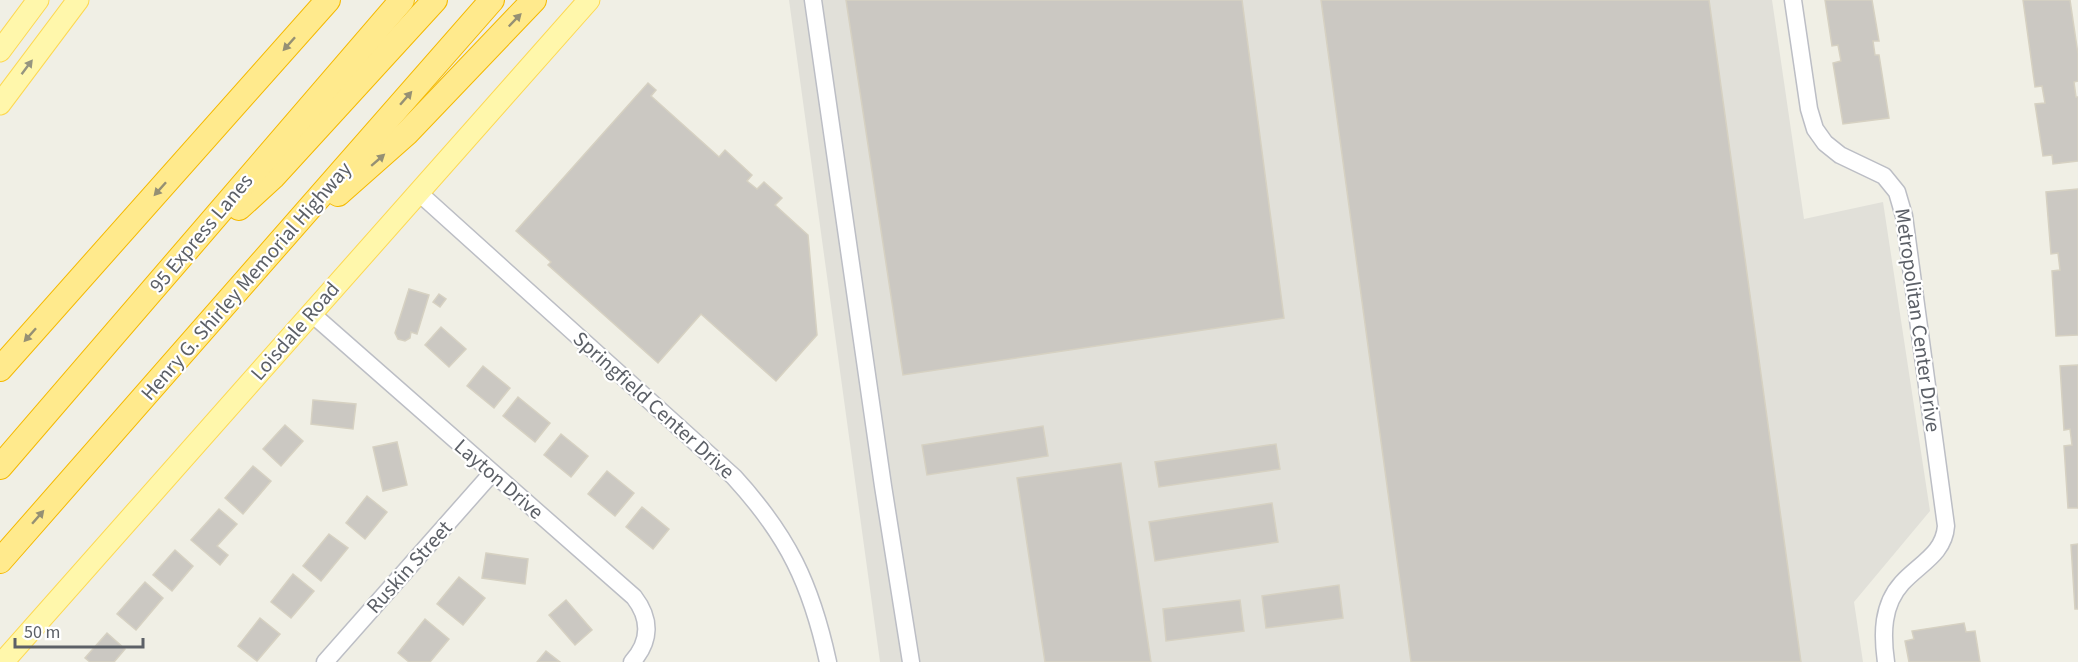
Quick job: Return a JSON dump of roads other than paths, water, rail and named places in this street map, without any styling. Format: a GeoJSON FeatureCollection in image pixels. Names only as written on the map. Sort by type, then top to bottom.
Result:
{"type":"FeatureCollection","features":[{"type":"Feature","properties":{"kind":"highway"},"geometry":{"type":"LineString","coordinates":[[0,369],[328,0]]}},
{"type":"Feature","properties":{"kind":"highway","name":"95 Express Lanes"},"geometry":{"type":"LineString","coordinates":[[0,466],[402,0]]}},
{"type":"Feature","properties":{"kind":"highway"},"geometry":{"type":"LineString","coordinates":[[171,270],[267,183],[435,0]]}},
{"type":"Feature","properties":{"kind":"highway","name":"Henry G. Shirley Memorial Highway"},"geometry":{"type":"LineString","coordinates":[[0,561],[492,0]]}},
{"type":"Feature","properties":{"kind":"highway"},"geometry":{"type":"LineString","coordinates":[[271,253],[387,152],[534,0]]}},
{"type":"Feature","properties":{"kind":"main road"},"geometry":{"type":"LineString","coordinates":[[0,51],[38,0]]}},
{"type":"Feature","properties":{"kind":"main road"},"geometry":{"type":"LineString","coordinates":[[0,104],[78,0]]}},
{"type":"Feature","properties":{"kind":"main road","name":"Loisdale Road"},"geometry":{"type":"LineString","coordinates":[[3,662],[589,0]]}},
{"type":"Feature","properties":{"kind":"street"},"geometry":{"type":"LineString","coordinates":[[813,0],[883,486],[911,662]]}},
{"type":"Feature","properties":{"kind":"street","name":"Metropolitan Center Drive"},"geometry":{"type":"LineString","coordinates":[[1793,0],[1809,109],[1815,129],[1825,143],[1840,155],[1884,176],[1897,192],[1904,216],[1946,534],[1937,551],[1901,583],[1891,601],[1883,625],[1886,662]]}},
{"type":"Feature","properties":{"kind":"street","name":"Springfield Center Drive"},"geometry":{"type":"LineString","coordinates":[[418,192],[734,477],[758,503],[777,529],[796,562],[809,592],[828,662]]}},
{"type":"Feature","properties":{"kind":"street","name":"Layton Drive"},"geometry":{"type":"LineString","coordinates":[[311,313],[634,597],[645,615],[646,634],[643,646],[632,662]]}},
{"type":"Feature","properties":{"kind":"street","name":"Ruskin Street"},"geometry":{"type":"LineString","coordinates":[[325,662],[492,473]]}}]}
